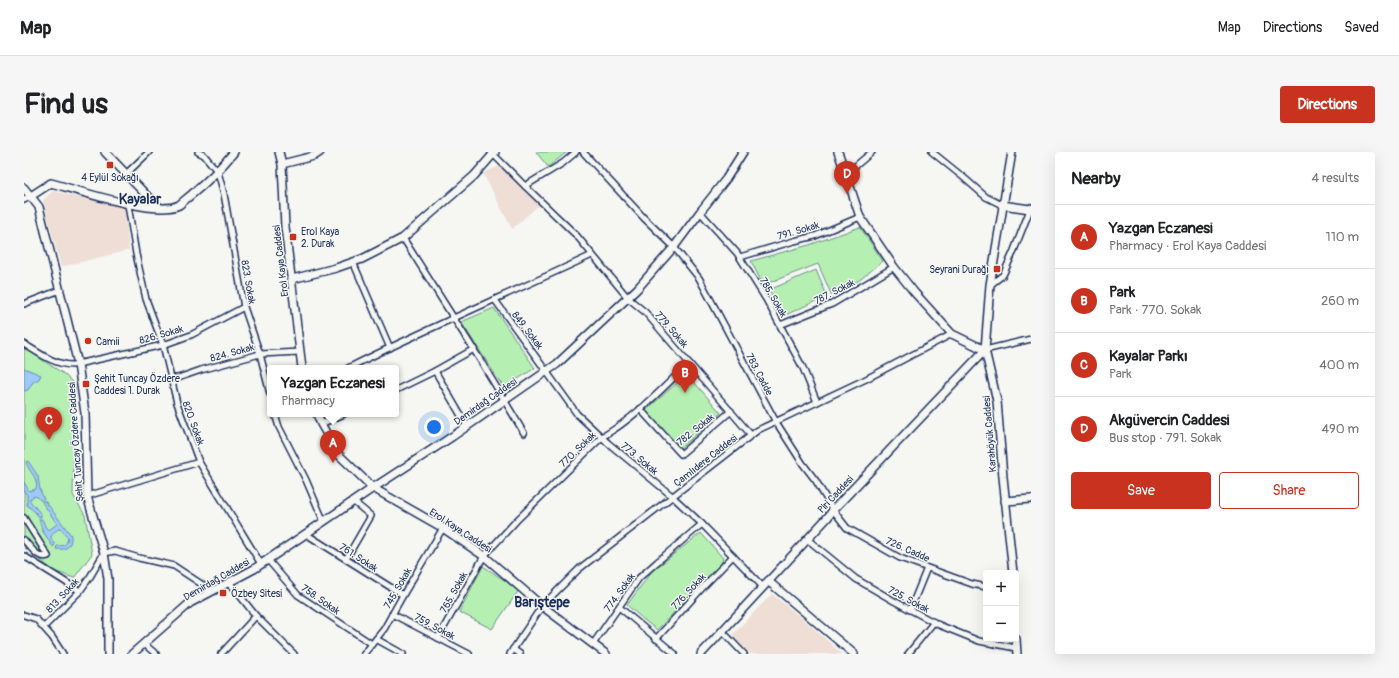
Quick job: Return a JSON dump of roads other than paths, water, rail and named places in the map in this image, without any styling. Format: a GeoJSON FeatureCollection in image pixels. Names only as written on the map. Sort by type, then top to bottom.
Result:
{"type":"FeatureCollection","features":[{"type":"Feature","properties":{"kind":"street"},"geometry":{"type":"LineString","coordinates":[[105,152],[159,207]]}},
{"type":"Feature","properties":{"kind":"street"},"geometry":{"type":"LineString","coordinates":[[126,174],[149,152]]}},
{"type":"Feature","properties":{"kind":"street"},"geometry":{"type":"LineString","coordinates":[[198,152],[204,154],[218,172]]}},
{"type":"Feature","properties":{"kind":"street"},"geometry":{"type":"LineString","coordinates":[[24,200],[51,183],[128,205],[171,207],[179,205],[218,172],[234,152]]}},
{"type":"Feature","properties":{"kind":"street","name":"Erol Kaya Caddesi"},"geometry":{"type":"LineString","coordinates":[[279,152],[282,164],[286,228],[302,365]]}},
{"type":"Feature","properties":{"kind":"street"},"geometry":{"type":"LineString","coordinates":[[282,164],[314,156],[320,152]]}},
{"type":"Feature","properties":{"kind":"street"},"geometry":{"type":"LineString","coordinates":[[525,186],[563,163],[576,152]]}},
{"type":"Feature","properties":{"kind":"street","name":"783. Cadde"},"geometry":{"type":"LineString","coordinates":[[584,152],[644,218],[674,247],[699,278],[776,422],[803,464],[816,481],[833,510]]}},
{"type":"Feature","properties":{"kind":"street","name":"Demirdağ Caddesi"},"geometry":{"type":"LineString","coordinates":[[132,654],[190,603],[268,560],[557,364],[628,298],[674,247],[726,179],[743,152]]}},
{"type":"Feature","properties":{"kind":"street"},"geometry":{"type":"LineString","coordinates":[[838,152],[860,218],[894,267],[914,292],[952,334],[985,350],[1031,339]]}},
{"type":"Feature","properties":{"kind":"street"},"geometry":{"type":"LineString","coordinates":[[846,174],[872,152]]}},
{"type":"Feature","properties":{"kind":"street"},"geometry":{"type":"LineString","coordinates":[[932,152],[986,197],[1002,205],[1030,208],[1003,275],[990,285]]}},
{"type":"Feature","properties":{"kind":"street","name":"Karahöyük Caddesi"},"geometry":{"type":"LineString","coordinates":[[1012,152],[1002,205],[990,285],[985,350],[997,401],[1013,570]]}},
{"type":"Feature","properties":{"kind":"street"},"geometry":{"type":"LineString","coordinates":[[292,279],[362,259],[403,238],[474,176],[493,153]]}},
{"type":"Feature","properties":{"kind":"street","name":"779. Sokak"},"geometry":{"type":"LineString","coordinates":[[493,153],[577,236],[628,298],[645,312],[751,435]]}},
{"type":"Feature","properties":{"kind":"street","name":"823. Sokak"},"geometry":{"type":"LineString","coordinates":[[218,172],[224,194],[244,307],[260,354],[267,382]]}},
{"type":"Feature","properties":{"kind":"street","name":"Şehit Tuncay Özdere Caddesi"},"geometry":{"type":"LineString","coordinates":[[24,188],[39,207],[78,364],[85,413],[87,496],[104,553],[108,579],[108,654]]}},
{"type":"Feature","properties":{"kind":"street","name":"820. Sokak"},"geometry":{"type":"LineString","coordinates":[[128,205],[136,254],[146,299],[162,344],[177,403],[199,462],[261,564]]}},
{"type":"Feature","properties":{"kind":"street","name":"785. Sokak"},"geometry":{"type":"LineString","coordinates":[[700,212],[740,257],[780,325],[803,368],[817,402]]}},
{"type":"Feature","properties":{"kind":"street","name":"791. Sokak"},"geometry":{"type":"LineString","coordinates":[[740,257],[815,236],[860,218]]}},
{"type":"Feature","properties":{"kind":"street"},"geometry":{"type":"LineString","coordinates":[[403,238],[474,349],[524,433]]}},
{"type":"Feature","properties":{"kind":"street"},"geometry":{"type":"LineString","coordinates":[[354,365],[453,318],[592,255]]}},
{"type":"Feature","properties":{"kind":"street"},"geometry":{"type":"LineString","coordinates":[[353,262],[390,348]]}},
{"type":"Feature","properties":{"kind":"street","name":"787. Sokak"},"geometry":{"type":"LineString","coordinates":[[780,325],[832,304],[894,267]]}},
{"type":"Feature","properties":{"kind":"street"},"geometry":{"type":"LineString","coordinates":[[24,304],[60,290]]}},
{"type":"Feature","properties":{"kind":"street","name":"849. Sokak"},"geometry":{"type":"LineString","coordinates":[[494,300],[547,371]]}},
{"type":"Feature","properties":{"kind":"street","name":"826. Sokak"},"geometry":{"type":"LineString","coordinates":[[24,344],[58,362],[68,365],[78,364],[162,344],[191,335],[244,307]]}},
{"type":"Feature","properties":{"kind":"street","name":"Çamlıdere Caddesi"},"geometry":{"type":"LineString","coordinates":[[511,652],[542,606],[579,570],[751,435],[758,430],[866,379],[952,334]]}},
{"type":"Feature","properties":{"kind":"street"},"geometry":{"type":"LineString","coordinates":[[399,389],[435,371],[474,349]]}},
{"type":"Feature","properties":{"kind":"street","name":"Piri Caddesi"},"geometry":{"type":"LineString","coordinates":[[701,654],[833,510],[985,350]]}},
{"type":"Feature","properties":{"kind":"street","name":"824. Sokak"},"geometry":{"type":"LineString","coordinates":[[171,378],[178,378],[201,370],[260,354],[300,352]]}},
{"type":"Feature","properties":{"kind":"street","name":"770. Sokak"},"geometry":{"type":"LineString","coordinates":[[484,556],[517,520],[602,437],[614,430],[640,409],[689,363]]}},
{"type":"Feature","properties":{"kind":"street"},"geometry":{"type":"LineString","coordinates":[[435,371],[467,426]]}},
{"type":"Feature","properties":{"kind":"street","name":"773. Sokak"},"geometry":{"type":"LineString","coordinates":[[547,371],[577,414],[672,496],[733,556],[765,584]]}},
{"type":"Feature","properties":{"kind":"street","name":"782. Sokak"},"geometry":{"type":"LineString","coordinates":[[640,409],[681,454],[731,411]]}},
{"type":"Feature","properties":{"kind":"street"},"geometry":{"type":"LineString","coordinates":[[276,417],[279,428],[306,480],[324,522]]}},
{"type":"Feature","properties":{"kind":"street","name":"Erol Kaya Caddesi"},"geometry":{"type":"LineString","coordinates":[[318,417],[339,456],[373,488],[443,528],[484,556],[542,606],[606,654]]}},
{"type":"Feature","properties":{"kind":"street"},"geometry":{"type":"LineString","coordinates":[[321,424],[337,417]]}},
{"type":"Feature","properties":{"kind":"street"},"geometry":{"type":"LineString","coordinates":[[87,496],[199,462]]}},
{"type":"Feature","properties":{"kind":"street"},"geometry":{"type":"LineString","coordinates":[[1005,500],[1031,499]]}},
{"type":"Feature","properties":{"kind":"street"},"geometry":{"type":"LineString","coordinates":[[346,559],[371,516],[354,502]]}},
{"type":"Feature","properties":{"kind":"street","name":"726. Cadde"},"geometry":{"type":"LineString","coordinates":[[833,510],[847,528],[900,558],[972,584],[983,586]]}},
{"type":"Feature","properties":{"kind":"street"},"geometry":{"type":"LineString","coordinates":[[24,518],[48,556],[47,558],[39,556],[24,540]]}},
{"type":"Feature","properties":{"kind":"street","name":"774. Sokak"},"geometry":{"type":"LineString","coordinates":[[593,644],[639,578],[702,524]]}},
{"type":"Feature","properties":{"kind":"street","name":"745. Sokak"},"geometry":{"type":"LineString","coordinates":[[364,654],[384,629],[402,595],[443,528]]}},
{"type":"Feature","properties":{"kind":"street","name":"761. Sokak"},"geometry":{"type":"LineString","coordinates":[[306,534],[402,595]]}},
{"type":"Feature","properties":{"kind":"street","name":"725. Sokak"},"geometry":{"type":"LineString","coordinates":[[808,538],[856,579],[910,610],[979,641],[1017,651]]}},
{"type":"Feature","properties":{"kind":"street"},"geometry":{"type":"LineString","coordinates":[[104,553],[115,551],[174,566],[212,591]]}},
{"type":"Feature","properties":{"kind":"street","name":"813. Sokak"},"geometry":{"type":"LineString","coordinates":[[44,627],[80,591],[104,553]]}},
{"type":"Feature","properties":{"kind":"street"},"geometry":{"type":"LineString","coordinates":[[24,556],[80,591]]}},
{"type":"Feature","properties":{"kind":"street","name":"765. Sokak"},"geometry":{"type":"LineString","coordinates":[[438,638],[484,556]]}},
{"type":"Feature","properties":{"kind":"street","name":"776. Sokak"},"geometry":{"type":"LineString","coordinates":[[656,639],[733,556]]}},
{"type":"Feature","properties":{"kind":"street","name":"758. Sokak"},"geometry":{"type":"LineString","coordinates":[[268,560],[298,595],[372,644]]}},
{"type":"Feature","properties":{"kind":"street"},"geometry":{"type":"LineString","coordinates":[[910,610],[927,568]]}},
{"type":"Feature","properties":{"kind":"street"},"geometry":{"type":"LineString","coordinates":[[229,582],[256,616],[294,654]]}},
{"type":"Feature","properties":{"kind":"street"},"geometry":{"type":"LineString","coordinates":[[765,584],[854,654]]}},
{"type":"Feature","properties":{"kind":"street"},"geometry":{"type":"LineString","coordinates":[[619,607],[675,654]]}},
{"type":"Feature","properties":{"kind":"street","name":"759. Sokak"},"geometry":{"type":"LineString","coordinates":[[392,614],[469,654]]}},
{"type":"Feature","properties":{"kind":"street"},"geometry":{"type":"LineString","coordinates":[[24,615],[36,619],[52,637],[63,654]]}},
{"type":"Feature","properties":{"kind":"street"},"geometry":{"type":"LineString","coordinates":[[221,654],[256,616]]}},
{"type":"Feature","properties":{"kind":"street"},"geometry":{"type":"LineString","coordinates":[[908,654],[934,622]]}},
{"type":"Feature","properties":{"kind":"street"},"geometry":{"type":"LineString","coordinates":[[722,631],[744,654]]}},
{"type":"Feature","properties":{"kind":"street"},"geometry":{"type":"LineString","coordinates":[[376,640],[403,654]]}},
{"type":"Feature","properties":{"kind":"street"},"geometry":{"type":"LineString","coordinates":[[144,644],[156,654]]}},
{"type":"Feature","properties":{"kind":"street"},"geometry":{"type":"LineString","coordinates":[[511,652],[520,654]]}},
{"type":"Feature","properties":{"kind":"water"},"geometry":{"type":"Polygon","coordinates":[[[24,368],[41,375],[39,379],[33,382],[28,390],[24,391],[24,368]]]}},
{"type":"Feature","properties":{"kind":"water"},"geometry":{"type":"Polygon","coordinates":[[[28,461],[38,476],[40,490],[44,499],[41,501],[38,497],[34,496],[30,499],[30,501],[41,514],[41,517],[39,517],[27,505],[27,495],[24,491],[24,482],[29,491],[36,489],[37,485],[35,478],[26,462],[28,461]]]}},
{"type":"Feature","properties":{"kind":"water"},"geometry":{"type":"Polygon","coordinates":[[[45,501],[71,535],[68,547],[56,549],[57,546],[65,544],[68,538],[62,530],[59,529],[55,531],[52,535],[51,538],[55,545],[53,547],[42,530],[39,519],[42,519],[46,528],[49,530],[57,524],[42,502],[45,501]]]}},
{"type":"Feature","properties":{"kind":"place","name":"4 Eylül Sokağı"},"geometry":{"type":"Point","coordinates":[110,165]}},
{"type":"Feature","properties":{"kind":"place","name":"Akgüvercin Caddesi"},"geometry":{"type":"Point","coordinates":[847,194]}},
{"type":"Feature","properties":{"kind":"place","name":"Erol Kaya 2. Durak"},"geometry":{"type":"Point","coordinates":[293,237]}},
{"type":"Feature","properties":{"kind":"place","name":"Seyrani Durağı"},"geometry":{"type":"Point","coordinates":[997,269]}},
{"type":"Feature","properties":{"kind":"place","name":"Camii"},"geometry":{"type":"Point","coordinates":[88,341]}},
{"type":"Feature","properties":{"kind":"place","name":"Şehit Tuncay Özdere Caddesi 1. Durak"},"geometry":{"type":"Point","coordinates":[86,384]}},
{"type":"Feature","properties":{"kind":"place","name":"Park"},"geometry":{"type":"Point","coordinates":[685,393]}},
{"type":"Feature","properties":{"kind":"place","name":"Kayalar Parkı"},"geometry":{"type":"Point","coordinates":[49,440]}},
{"type":"Feature","properties":{"kind":"place","name":"Yazgan Eczanesi"},"geometry":{"type":"Point","coordinates":[333,463]}},
{"type":"Feature","properties":{"kind":"place","name":"Özbey Sitesi"},"geometry":{"type":"Point","coordinates":[223,593]}},
{"type":"Feature","properties":{"kind":"district","name":"Kayalar"},"geometry":{"type":"Point","coordinates":[140,199]}},
{"type":"Feature","properties":{"kind":"district","name":"Barıştepe"},"geometry":{"type":"Point","coordinates":[542,602]}}]}
